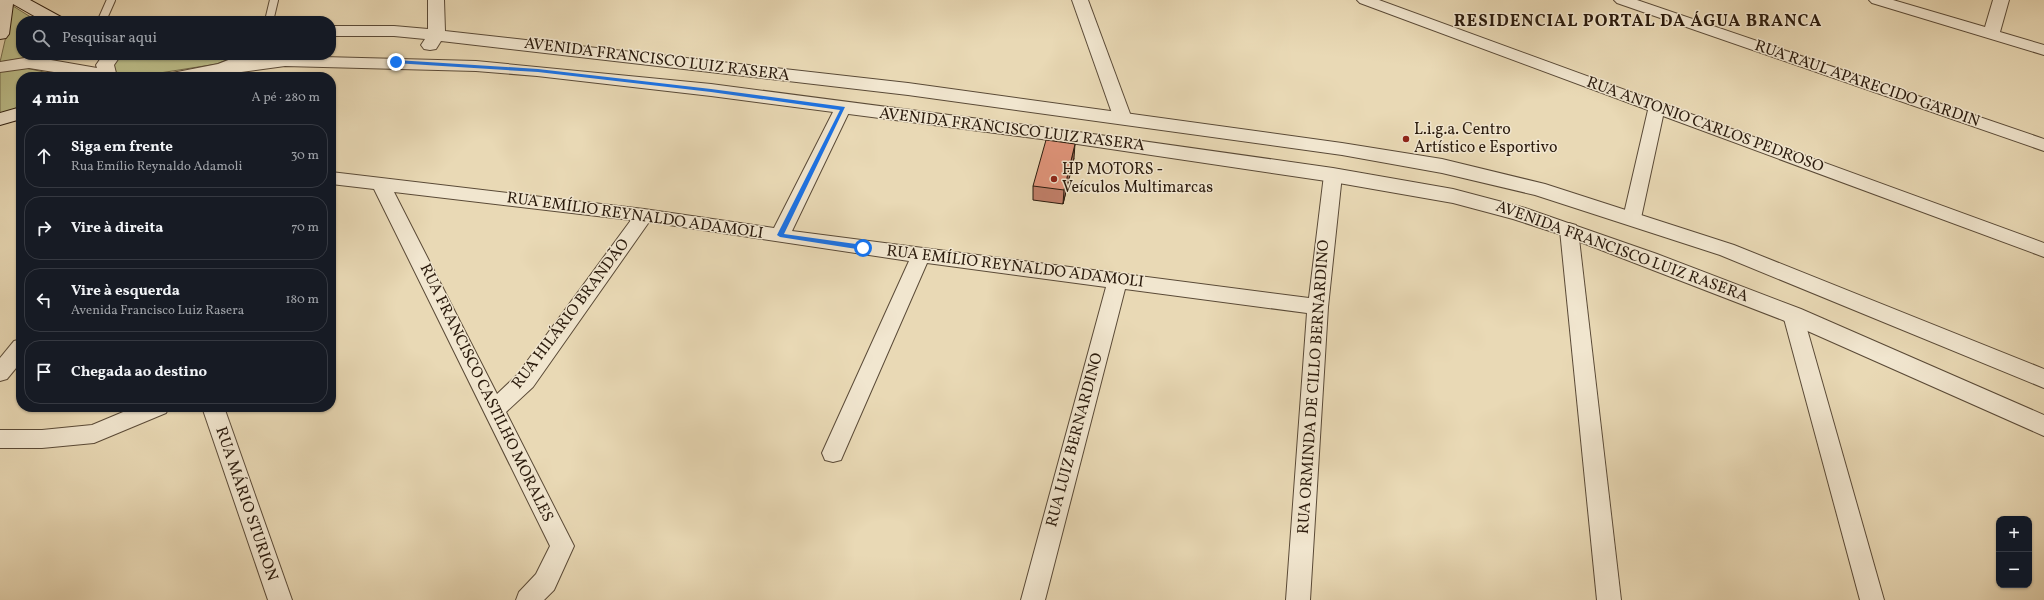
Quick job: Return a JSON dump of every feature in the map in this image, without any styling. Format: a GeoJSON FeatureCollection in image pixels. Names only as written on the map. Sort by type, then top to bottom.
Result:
{"type":"FeatureCollection","features":[{"type":"Feature","properties":{"kind":"street"},"geometry":{"type":"LineString","coordinates":[[0,34],[5,0]]}},
{"type":"Feature","properties":{"kind":"street"},"geometry":{"type":"LineString","coordinates":[[18,0],[46,16]]}},
{"type":"Feature","properties":{"kind":"street"},"geometry":{"type":"LineString","coordinates":[[1080,0],[1123,119]]}},
{"type":"Feature","properties":{"kind":"street","name":"RUA ANTONIO CARLOS PEDROSO"},"geometry":{"type":"LineString","coordinates":[[1365,0],[2044,250]]}},
{"type":"Feature","properties":{"kind":"street","name":"RUA RAUL APARECIDO GARDIN"},"geometry":{"type":"LineString","coordinates":[[1622,0],[2044,145]]}},
{"type":"Feature","properties":{"kind":"street"},"geometry":{"type":"LineString","coordinates":[[1877,0],[2044,50]]}},
{"type":"Feature","properties":{"kind":"street"},"geometry":{"type":"LineString","coordinates":[[1991,34],[2001,0]]}},
{"type":"Feature","properties":{"kind":"street"},"geometry":{"type":"LineString","coordinates":[[394,31],[410,26],[435,5],[438,21],[437,35],[427,48],[415,56],[396,62]]}},
{"type":"Feature","properties":{"kind":"street","name":"AVENIDA FRANCISCO LUIZ RASERA"},"geometry":{"type":"LineString","coordinates":[[336,32],[394,31],[437,35],[884,86],[1335,148],[1442,166],[1538,189],[1632,218],[1734,253],[2044,379]]}},
{"type":"Feature","properties":{"kind":"street"},"geometry":{"type":"LineString","coordinates":[[0,67],[39,60]]}},
{"type":"Feature","properties":{"kind":"street"},"geometry":{"type":"LineString","coordinates":[[106,72],[105,65],[108,60]]}},
{"type":"Feature","properties":{"kind":"street"},"geometry":{"type":"LineString","coordinates":[[203,72],[223,68],[238,60]]}},
{"type":"Feature","properties":{"kind":"street","name":"AVENIDA FRANCISCO LUIZ RASERA"},"geometry":{"type":"LineString","coordinates":[[223,68],[285,61],[396,62],[538,71],[711,90],[1057,135],[1333,175],[1453,196],[1518,213],[1657,262],[1793,315],[2044,426]]}},
{"type":"Feature","properties":{"kind":"street"},"geometry":{"type":"LineString","coordinates":[[28,62],[84,72]]}},
{"type":"Feature","properties":{"kind":"street"},"geometry":{"type":"LineString","coordinates":[[538,71],[612,68],[718,79],[993,115],[1057,135]]}},
{"type":"Feature","properties":{"kind":"street"},"geometry":{"type":"LineString","coordinates":[[1632,218],[1657,107]]}},
{"type":"Feature","properties":{"kind":"street"},"geometry":{"type":"LineString","coordinates":[[780,235],[843,108]]}},
{"type":"Feature","properties":{"kind":"street"},"geometry":{"type":"LineString","coordinates":[[0,119],[16,114]]}},
{"type":"Feature","properties":{"kind":"street"},"geometry":{"type":"LineString","coordinates":[[1442,166],[1450,178],[1453,196]]}},
{"type":"Feature","properties":{"kind":"street","name":"RUA ORMINDA DE CILLO BERNARDINO"},"geometry":{"type":"LineString","coordinates":[[1298,600],[1318,307],[1333,175]]}},
{"type":"Feature","properties":{"kind":"street","name":"RUA EMÍLIO REYNALDO ADAMOLI"},"geometry":{"type":"LineString","coordinates":[[336,179],[644,215],[921,255],[1318,307]]}},
{"type":"Feature","properties":{"kind":"street","name":"RUA FRANCISCO CASTILHO MORALES"},"geometry":{"type":"LineString","coordinates":[[380,183],[394,208],[562,546],[545,582],[528,600]]}},
{"type":"Feature","properties":{"kind":"street"},"geometry":{"type":"LineString","coordinates":[[1518,213],[1518,199],[1524,192],[1538,189]]}},
{"type":"Feature","properties":{"kind":"street","name":"RUA HILÁRIO BRANDÃO"},"geometry":{"type":"LineString","coordinates":[[494,410],[525,381],[644,215]]}},
{"type":"Feature","properties":{"kind":"street"},"geometry":{"type":"LineString","coordinates":[[1569,230],[1609,600]]}},
{"type":"Feature","properties":{"kind":"street"},"geometry":{"type":"LineString","coordinates":[[833,453],[921,255]]}},
{"type":"Feature","properties":{"kind":"street","name":"RUA LUIZ BERNARDINO"},"geometry":{"type":"LineString","coordinates":[[1033,600],[1117,281]]}},
{"type":"Feature","properties":{"kind":"street"},"geometry":{"type":"LineString","coordinates":[[1793,315],[1872,600]]}},
{"type":"Feature","properties":{"kind":"street"},"geometry":{"type":"LineString","coordinates":[[0,373],[16,352]]}},
{"type":"Feature","properties":{"kind":"street"},"geometry":{"type":"LineString","coordinates":[[0,439],[42,439],[94,434],[146,412]]}},
{"type":"Feature","properties":{"kind":"street","name":"RUA MÁRIO STURION"},"geometry":{"type":"LineString","coordinates":[[215,412],[280,600]]}},
{"type":"Feature","properties":{"kind":"lane"},"geometry":{"type":"LineString","coordinates":[[104,16],[111,0]]}},
{"type":"Feature","properties":{"kind":"lane"},"geometry":{"type":"LineString","coordinates":[[270,16],[274,0]]}},
{"type":"Feature","properties":{"kind":"green space"},"geometry":{"type":"Polygon","coordinates":[[[13,6],[29,16],[16,16],[16,59],[0,62],[13,6]]]}},
{"type":"Feature","properties":{"kind":"green space"},"geometry":{"type":"Polygon","coordinates":[[[117,60],[226,60],[217,64],[166,72],[115,72],[113,64],[117,60]]]}},
{"type":"Feature","properties":{"kind":"green space"},"geometry":{"type":"Polygon","coordinates":[[[26,68],[44,72],[16,72],[16,111],[0,116],[0,71],[26,68]]]}},
{"type":"Feature","properties":{"kind":"building","name":"HP MOTORS - Veículos Multimarcas"},"geometry":{"type":"Polygon","coordinates":[[[1046,140],[1075,144],[1064,190],[1033,186],[1046,140]]]}},
{"type":"Feature","properties":{"kind":"place","name":"L.i.g.a. Centro Artístico e Esportivo"},"geometry":{"type":"Point","coordinates":[1406,139]}},
{"type":"Feature","properties":{"kind":"place","name":"HP MOTORS - Veículos Multimarcas"},"geometry":{"type":"Point","coordinates":[1054,179]}},
{"type":"Feature","properties":{"kind":"district","name":"RESIDENCIAL PORTAL DA ÁGUA BRANCA"},"geometry":{"type":"Point","coordinates":[1638,21]}},
{"type":"Feature","properties":{"kind":"route"},"geometry":{"type":"LineString","coordinates":[[396,62],[538,71],[711,90],[843,108],[780,235],[863,248]]}}]}
